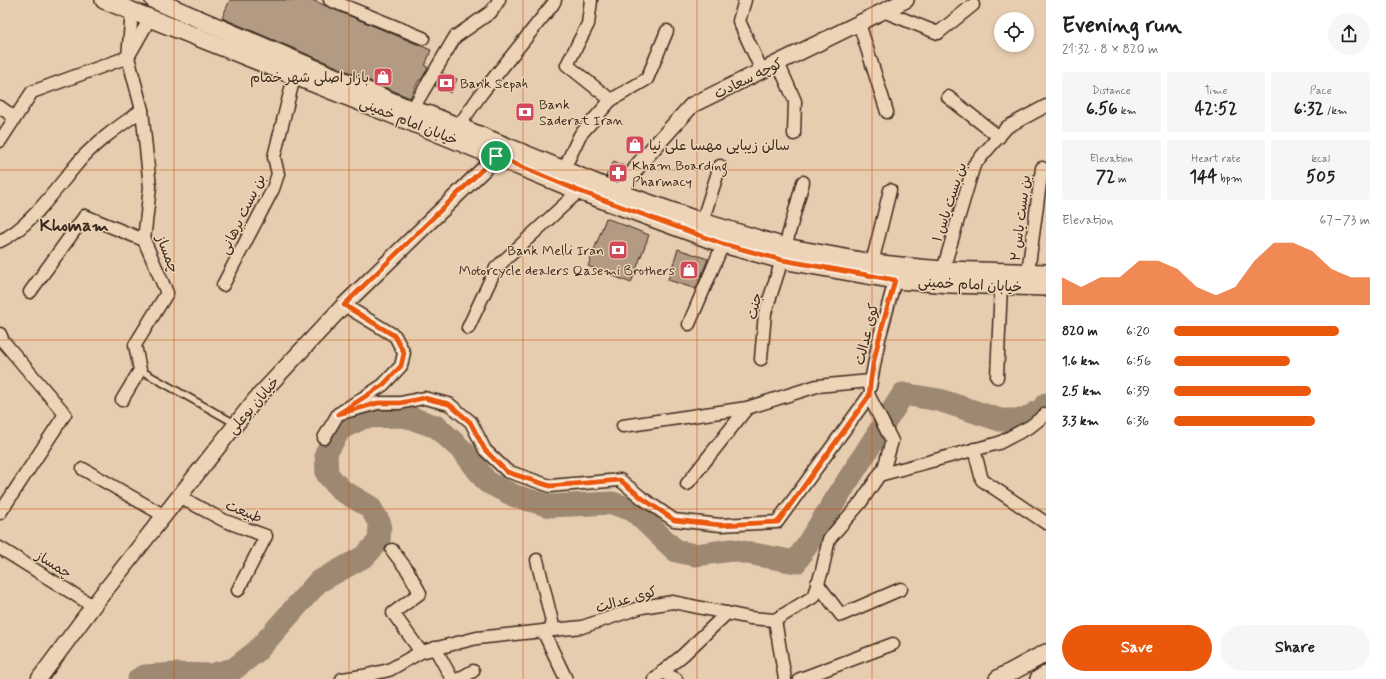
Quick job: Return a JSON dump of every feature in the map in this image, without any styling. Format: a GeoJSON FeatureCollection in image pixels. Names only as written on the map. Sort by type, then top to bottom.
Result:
{"type":"FeatureCollection","features":[{"type":"Feature","properties":{"kind":"main road","name":"خیابان امام خمینی"},"geometry":{"type":"LineString","coordinates":[[104,0],[170,26],[430,115],[620,194],[702,222],[783,254],[943,270],[1046,272]]}},
{"type":"Feature","properties":{"kind":"main road","name":"خیابان امام خمینی"},"geometry":{"type":"LineString","coordinates":[[155,0],[178,5],[296,68],[496,156],[579,191],[723,244],[783,254],[895,280],[951,284],[1046,287]]}},
{"type":"Feature","properties":{"kind":"main road"},"geometry":{"type":"LineString","coordinates":[[170,26],[178,5]]}},
{"type":"Feature","properties":{"kind":"main road"},"geometry":{"type":"LineString","coordinates":[[998,679],[1046,653]]}},
{"type":"Feature","properties":{"kind":"main road"},"geometry":{"type":"LineString","coordinates":[[1039,679],[1046,675]]}},
{"type":"Feature","properties":{"kind":"street"},"geometry":{"type":"LineString","coordinates":[[330,0],[423,38]]}},
{"type":"Feature","properties":{"kind":"street"},"geometry":{"type":"LineString","coordinates":[[412,110],[455,37],[490,12],[499,0]]}},
{"type":"Feature","properties":{"kind":"street"},"geometry":{"type":"LineString","coordinates":[[458,127],[481,94],[555,0]]}},
{"type":"Feature","properties":{"kind":"street"},"geometry":{"type":"LineString","coordinates":[[591,0],[588,24],[567,65],[611,100]]}},
{"type":"Feature","properties":{"kind":"street"},"geometry":{"type":"LineString","coordinates":[[746,0],[739,21],[762,71]]}},
{"type":"Feature","properties":{"kind":"street","name":"کوچه سعادت"},"geometry":{"type":"LineString","coordinates":[[620,194],[639,164],[692,105],[906,0]]}},
{"type":"Feature","properties":{"kind":"street"},"geometry":{"type":"LineString","coordinates":[[883,11],[938,33],[973,4]]}},
{"type":"Feature","properties":{"kind":"street","name":"چمساز"},"geometry":{"type":"LineString","coordinates":[[132,11],[128,57],[142,110],[150,187],[144,240],[168,293],[135,345],[140,370]]}},
{"type":"Feature","properties":{"kind":"street"},"geometry":{"type":"LineString","coordinates":[[0,141],[32,92],[128,57],[150,18]]}},
{"type":"Feature","properties":{"kind":"street"},"geometry":{"type":"LineString","coordinates":[[859,23],[887,112]]}},
{"type":"Feature","properties":{"kind":"street"},"geometry":{"type":"LineString","coordinates":[[563,171],[580,135],[611,100],[647,79],[667,31]]}},
{"type":"Feature","properties":{"kind":"street"},"geometry":{"type":"LineString","coordinates":[[778,63],[795,101],[794,134]]}},
{"type":"Feature","properties":{"kind":"street","name":"بن بست برهانی"},"geometry":{"type":"LineString","coordinates":[[223,286],[273,189],[278,174],[274,157],[296,68]]}},
{"type":"Feature","properties":{"kind":"street"},"geometry":{"type":"LineString","coordinates":[[948,97],[999,137]]}},
{"type":"Feature","properties":{"kind":"street","name":"بن بست یاس ۱"},"geometry":{"type":"LineString","coordinates":[[943,270],[974,165],[1007,127],[1046,106]]}},
{"type":"Feature","properties":{"kind":"street"},"geometry":{"type":"LineString","coordinates":[[0,107],[15,118]]}},
{"type":"Feature","properties":{"kind":"street"},"geometry":{"type":"LineString","coordinates":[[0,241],[7,238],[27,222],[83,158],[109,133],[142,110]]}},
{"type":"Feature","properties":{"kind":"street","name":"خیابان بوعلی"},"geometry":{"type":"LineString","coordinates":[[39,679],[163,515],[255,400],[344,305],[496,156]]}},
{"type":"Feature","properties":{"kind":"street"},"geometry":{"type":"LineString","coordinates":[[702,222],[720,166]]}},
{"type":"Feature","properties":{"kind":"street","name":"بن بست یاس ۲"},"geometry":{"type":"LineString","coordinates":[[1028,272],[1042,168]]}},
{"type":"Feature","properties":{"kind":"street","name":"جنت"},"geometry":{"type":"LineString","coordinates":[[762,359],[765,313],[803,182]]}},
{"type":"Feature","properties":{"kind":"street"},"geometry":{"type":"LineString","coordinates":[[872,263],[890,190]]}},
{"type":"Feature","properties":{"kind":"street"},"geometry":{"type":"LineString","coordinates":[[468,328],[496,268],[579,191]]}},
{"type":"Feature","properties":{"kind":"street"},"geometry":{"type":"LineString","coordinates":[[30,292],[85,216],[144,240]]}},
{"type":"Feature","properties":{"kind":"street"},"geometry":{"type":"LineString","coordinates":[[689,324],[723,244]]}},
{"type":"Feature","properties":{"kind":"street","name":"کوی عدالت"},"geometry":{"type":"LineString","coordinates":[[869,396],[870,381],[879,339],[895,280]]}},
{"type":"Feature","properties":{"kind":"street"},"geometry":{"type":"LineString","coordinates":[[997,377],[1001,286]]}},
{"type":"Feature","properties":{"kind":"street"},"geometry":{"type":"LineString","coordinates":[[324,438],[338,414],[383,385],[401,366],[404,353],[395,336],[344,305]]}},
{"type":"Feature","properties":{"kind":"street"},"geometry":{"type":"LineString","coordinates":[[0,513],[65,414],[1,340]]}},
{"type":"Feature","properties":{"kind":"street"},"geometry":{"type":"LineString","coordinates":[[122,400],[140,370]]}},
{"type":"Feature","properties":{"kind":"street"},"geometry":{"type":"LineString","coordinates":[[623,426],[748,408],[817,386],[870,381]]}},
{"type":"Feature","properties":{"kind":"street"},"geometry":{"type":"LineString","coordinates":[[338,414],[378,403],[400,403],[424,398],[449,404],[470,422],[485,450],[507,472],[550,486],[620,480],[642,498],[674,520],[721,525],[778,522],[869,396],[892,442],[884,468],[861,502],[829,539],[822,571],[813,597],[775,620],[785,679]]}},
{"type":"Feature","properties":{"kind":"street"},"geometry":{"type":"LineString","coordinates":[[688,484],[748,408]]}},
{"type":"Feature","properties":{"kind":"street"},"geometry":{"type":"LineString","coordinates":[[879,475],[999,443],[1031,426],[1046,414]]}},
{"type":"Feature","properties":{"kind":"street"},"geometry":{"type":"LineString","coordinates":[[974,449],[982,480],[1046,523]]}},
{"type":"Feature","properties":{"kind":"street"},"geometry":{"type":"LineString","coordinates":[[83,468],[163,515]]}},
{"type":"Feature","properties":{"kind":"street","name":"طبيعت"},"geometry":{"type":"LineString","coordinates":[[178,496],[225,521],[266,536],[238,590]]}},
{"type":"Feature","properties":{"kind":"street","name":"چمساز"},"geometry":{"type":"LineString","coordinates":[[0,548],[93,606]]}},
{"type":"Feature","properties":{"kind":"street"},"geometry":{"type":"LineString","coordinates":[[392,550],[408,571],[420,593],[393,613],[421,652]]}},
{"type":"Feature","properties":{"kind":"street"},"geometry":{"type":"LineString","coordinates":[[536,560],[549,630],[566,679]]}},
{"type":"Feature","properties":{"kind":"street"},"geometry":{"type":"LineString","coordinates":[[818,583],[840,615],[901,589]]}},
{"type":"Feature","properties":{"kind":"street","name":"کوی عدالت"},"geometry":{"type":"LineString","coordinates":[[342,679],[389,670],[421,652],[477,638],[582,627],[642,607],[673,602],[750,618],[775,620]]}},
{"type":"Feature","properties":{"kind":"street"},"geometry":{"type":"LineString","coordinates":[[658,676],[683,655],[727,613]]}},
{"type":"Feature","properties":{"kind":"street"},"geometry":{"type":"LineString","coordinates":[[800,679],[893,644]]}},
{"type":"Feature","properties":{"kind":"street"},"geometry":{"type":"LineString","coordinates":[[436,648],[452,679]]}},
{"type":"Feature","properties":{"kind":"street"},"geometry":{"type":"LineString","coordinates":[[459,679],[473,671]]}},
{"type":"Feature","properties":{"kind":"street"},"geometry":{"type":"LineString","coordinates":[[658,676],[676,679]]}},
{"type":"Feature","properties":{"kind":"lane"},"geometry":{"type":"LineString","coordinates":[[140,370],[236,424]]}},
{"type":"Feature","properties":{"kind":"building","name":"بازار اصلی شهر خمام"},"geometry":{"type":"Polygon","coordinates":[[[230,0],[312,0],[431,50],[425,66],[428,68],[421,80],[419,80],[410,98],[222,18],[230,0]]]}},
{"type":"Feature","properties":{"kind":"building","name":"Bank Sepah"},"geometry":{"type":"Polygon","coordinates":[[[442,73],[457,79],[451,93],[435,86],[442,73]]]}},
{"type":"Feature","properties":{"kind":"building","name":"Kham Boarding Pharmacy"},"geometry":{"type":"Polygon","coordinates":[[[614,161],[626,167],[617,181],[606,176],[614,161]]]}},
{"type":"Feature","properties":{"kind":"building","name":"Bank Melli Iran"},"geometry":{"type":"Polygon","coordinates":[[[606,218],[649,235],[631,283],[588,266],[606,218]]]}},
{"type":"Feature","properties":{"kind":"building","name":"Motorcycle dealers Qasemi Brothers"},"geometry":{"type":"Polygon","coordinates":[[[678,249],[708,259],[696,289],[668,280],[678,249]]]}},
{"type":"Feature","properties":{"kind":"waterway"},"geometry":{"type":"LineString","coordinates":[[139,679],[145,676],[175,674],[211,675],[234,669],[257,651],[318,582],[365,556],[379,541],[380,524],[370,507],[341,490],[327,474],[326,453],[340,429],[365,417],[405,416],[437,427],[464,452],[487,482],[515,496],[550,506],[612,503],[633,510],[676,551],[695,555],[732,550],[796,562],[903,394],[939,400],[1000,420],[1024,420],[1044,408],[1046,404]]}},
{"type":"Feature","properties":{"kind":"place","name":"بازار اصلی شهر خمام"},"geometry":{"type":"Point","coordinates":[383,77]}},
{"type":"Feature","properties":{"kind":"place","name":"Bank Sepah"},"geometry":{"type":"Point","coordinates":[446,83]}},
{"type":"Feature","properties":{"kind":"place","name":"Bank Saderat Iran"},"geometry":{"type":"Point","coordinates":[525,112]}},
{"type":"Feature","properties":{"kind":"place","name":"سالن زیبایی مهسا علی نیا"},"geometry":{"type":"Point","coordinates":[635,145]}},
{"type":"Feature","properties":{"kind":"place","name":"Kham Boarding Pharmacy"},"geometry":{"type":"Point","coordinates":[618,173]}},
{"type":"Feature","properties":{"kind":"place","name":"Bank Melli Iran"},"geometry":{"type":"Point","coordinates":[618,250]}},
{"type":"Feature","properties":{"kind":"place","name":"Motorcycle dealers Qasemi Brothers"},"geometry":{"type":"Point","coordinates":[689,270]}},
{"type":"Feature","properties":{"kind":"district","name":"Khomam"},"geometry":{"type":"Point","coordinates":[74,225]}},
{"type":"Feature","properties":{"kind":"route"},"geometry":{"type":"LineString","coordinates":[[496,156],[579,191],[723,244],[782,260],[895,280],[879,339],[870,381],[869,396],[778,522],[721,525],[674,520],[642,498],[620,480],[550,486],[507,472],[485,450],[470,422],[449,404],[424,398],[400,403],[378,403],[338,414],[383,385],[401,366],[404,353],[395,336],[344,305],[496,156]]}}]}
